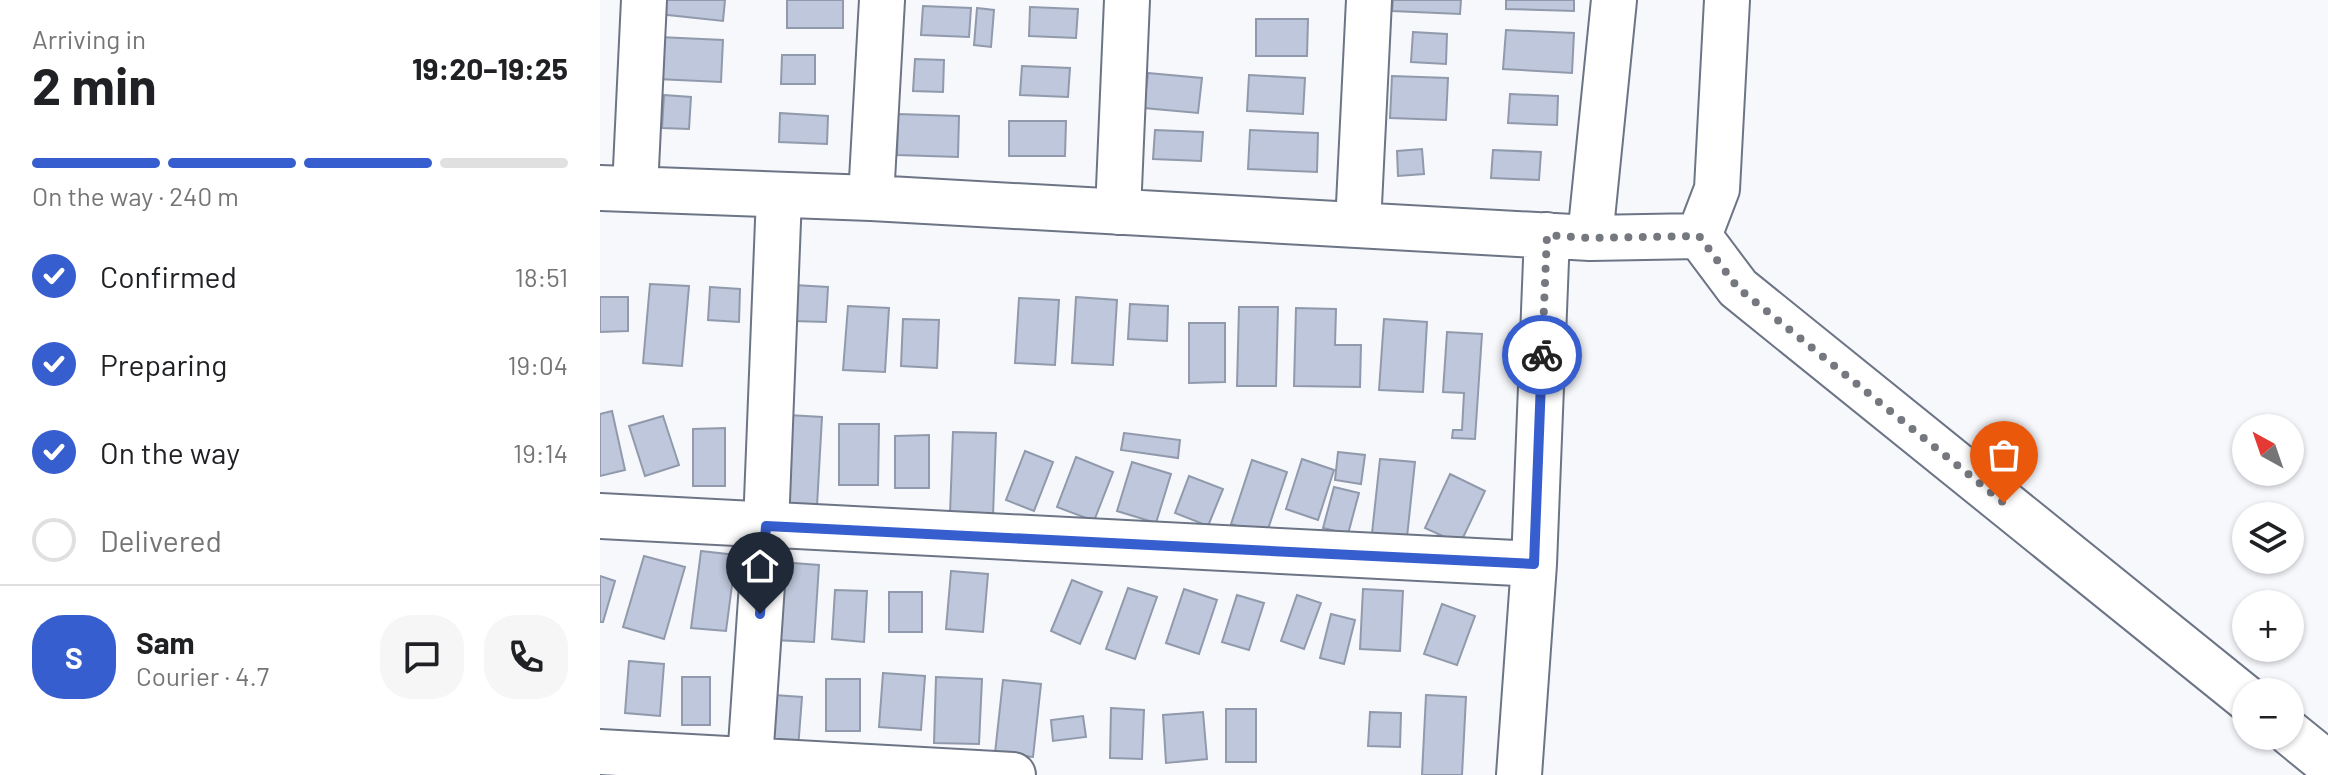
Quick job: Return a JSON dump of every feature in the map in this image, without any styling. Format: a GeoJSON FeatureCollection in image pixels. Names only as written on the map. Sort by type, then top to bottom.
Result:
{"type":"FeatureCollection","features":[{"type":"Feature","properties":{"kind":"street"},"geometry":{"type":"LineString","coordinates":[[644,0],[617,188],[871,198],[1590,238],[1699,236]]}},
{"type":"Feature","properties":{"kind":"street"},"geometry":{"type":"LineString","coordinates":[[871,198],[882,0]]}},
{"type":"Feature","properties":{"kind":"street"},"geometry":{"type":"LineString","coordinates":[[1118,212],[1127,0]]}},
{"type":"Feature","properties":{"kind":"street"},"geometry":{"type":"LineString","coordinates":[[1358,225],[1369,0]]}},
{"type":"Feature","properties":{"kind":"street"},"geometry":{"type":"LineString","coordinates":[[1590,238],[1614,0]]}},
{"type":"Feature","properties":{"kind":"street"},"geometry":{"type":"LineString","coordinates":[[1699,236],[1717,189],[1727,0]]}},
{"type":"Feature","properties":{"kind":"street"},"geometry":{"type":"LineString","coordinates":[[750,768],[766,526],[779,196]]}},
{"type":"Feature","properties":{"kind":"street"},"geometry":{"type":"LineString","coordinates":[[1519,775],[1534,564],[1547,235]]}},
{"type":"Feature","properties":{"kind":"street"},"geometry":{"type":"LineString","coordinates":[[1699,236],[1738,288],[2232,687]]}},
{"type":"Feature","properties":{"kind":"street"},"geometry":{"type":"LineString","coordinates":[[600,516],[1534,564]]}},
{"type":"Feature","properties":{"kind":"street"},"geometry":{"type":"LineString","coordinates":[[2304,744],[2328,764]]}},
{"type":"Feature","properties":{"kind":"street"},"geometry":{"type":"LineString","coordinates":[[600,752],[750,768],[1013,775]]}},
{"type":"Feature","properties":{"kind":"building"},"geometry":{"type":"Polygon","coordinates":[[[661,0],[725,0],[723,21],[659,14],[661,0]]]}},
{"type":"Feature","properties":{"kind":"building"},"geometry":{"type":"Polygon","coordinates":[[[787,0],[843,0],[843,28],[787,28],[787,0]]]}},
{"type":"Feature","properties":{"kind":"building"},"geometry":{"type":"Polygon","coordinates":[[[1393,0],[1461,0],[1460,14],[1392,11],[1393,0]]]}},
{"type":"Feature","properties":{"kind":"building"},"geometry":{"type":"Polygon","coordinates":[[[1506,0],[1574,0],[1574,11],[1506,9],[1506,0]]]}},
{"type":"Feature","properties":{"kind":"building"},"geometry":{"type":"Polygon","coordinates":[[[923,6],[971,8],[969,37],[921,35],[923,6]]]}},
{"type":"Feature","properties":{"kind":"building"},"geometry":{"type":"Polygon","coordinates":[[[1030,7],[1078,9],[1076,38],[1029,36],[1030,7]]]}},
{"type":"Feature","properties":{"kind":"building"},"geometry":{"type":"Polygon","coordinates":[[[977,8],[994,10],[991,47],[974,45],[977,8]]]}},
{"type":"Feature","properties":{"kind":"building"},"geometry":{"type":"Polygon","coordinates":[[[1256,19],[1308,19],[1307,56],[1256,56],[1256,19]]]}},
{"type":"Feature","properties":{"kind":"building"},"geometry":{"type":"Polygon","coordinates":[[[1506,30],[1574,33],[1572,73],[1503,69],[1506,30]]]}},
{"type":"Feature","properties":{"kind":"building"},"geometry":{"type":"Polygon","coordinates":[[[1413,32],[1447,34],[1446,64],[1411,62],[1413,32]]]}},
{"type":"Feature","properties":{"kind":"building"},"geometry":{"type":"Polygon","coordinates":[[[659,37],[723,40],[721,82],[657,79],[659,37]]]}},
{"type":"Feature","properties":{"kind":"building"},"geometry":{"type":"Polygon","coordinates":[[[782,55],[815,55],[815,84],[781,84],[782,55]]]}},
{"type":"Feature","properties":{"kind":"building"},"geometry":{"type":"Polygon","coordinates":[[[915,59],[944,60],[943,92],[913,91],[915,59]]]}},
{"type":"Feature","properties":{"kind":"building"},"geometry":{"type":"Polygon","coordinates":[[[1022,66],[1070,68],[1068,97],[1020,95],[1022,66]]]}},
{"type":"Feature","properties":{"kind":"building"},"geometry":{"type":"Polygon","coordinates":[[[1148,73],[1202,78],[1198,113],[1144,108],[1148,73]]]}},
{"type":"Feature","properties":{"kind":"building"},"geometry":{"type":"Polygon","coordinates":[[[1249,75],[1305,78],[1303,114],[1247,111],[1249,75]]]}},
{"type":"Feature","properties":{"kind":"building"},"geometry":{"type":"Polygon","coordinates":[[[1392,76],[1448,78],[1446,120],[1390,118],[1392,76]]]}},
{"type":"Feature","properties":{"kind":"building"},"geometry":{"type":"Polygon","coordinates":[[[1510,94],[1558,96],[1557,125],[1508,123],[1510,94]]]}},
{"type":"Feature","properties":{"kind":"building"},"geometry":{"type":"Polygon","coordinates":[[[664,95],[691,97],[689,129],[662,128],[664,95]]]}},
{"type":"Feature","properties":{"kind":"building"},"geometry":{"type":"Polygon","coordinates":[[[780,113],[828,116],[827,144],[779,142],[780,113]]]}},
{"type":"Feature","properties":{"kind":"building"},"geometry":{"type":"Polygon","coordinates":[[[898,114],[959,116],[958,157],[897,155],[898,114]]]}},
{"type":"Feature","properties":{"kind":"building"},"geometry":{"type":"Polygon","coordinates":[[[1009,121],[1066,121],[1065,156],[1009,156],[1009,121]]]}},
{"type":"Feature","properties":{"kind":"building"},"geometry":{"type":"Polygon","coordinates":[[[1155,130],[1203,132],[1201,161],[1153,159],[1155,130]]]}},
{"type":"Feature","properties":{"kind":"building"},"geometry":{"type":"Polygon","coordinates":[[[1250,130],[1318,133],[1317,172],[1248,169],[1250,130]]]}},
{"type":"Feature","properties":{"kind":"building"},"geometry":{"type":"Polygon","coordinates":[[[1422,149],[1424,174],[1398,176],[1397,151],[1422,149]]]}},
{"type":"Feature","properties":{"kind":"building"},"geometry":{"type":"Polygon","coordinates":[[[1493,150],[1541,152],[1539,180],[1491,178],[1493,150]]]}},
{"type":"Feature","properties":{"kind":"building"},"geometry":{"type":"Polygon","coordinates":[[[650,284],[689,286],[682,366],[643,363],[650,284]]]}},
{"type":"Feature","properties":{"kind":"building"},"geometry":{"type":"Polygon","coordinates":[[[794,285],[828,287],[826,322],[792,321],[794,285]]]}},
{"type":"Feature","properties":{"kind":"building"},"geometry":{"type":"Polygon","coordinates":[[[710,287],[740,289],[739,322],[708,320],[710,287]]]}},
{"type":"Feature","properties":{"kind":"building"},"geometry":{"type":"Polygon","coordinates":[[[600,297],[628,297],[628,331],[600,332],[600,297]]]}},
{"type":"Feature","properties":{"kind":"building"},"geometry":{"type":"Polygon","coordinates":[[[1076,297],[1117,300],[1113,365],[1072,363],[1076,297]]]}},
{"type":"Feature","properties":{"kind":"building"},"geometry":{"type":"Polygon","coordinates":[[[1019,298],[1059,300],[1055,365],[1015,363],[1019,298]]]}},
{"type":"Feature","properties":{"kind":"building"},"geometry":{"type":"Polygon","coordinates":[[[1130,304],[1168,306],[1167,341],[1128,339],[1130,304]]]}},
{"type":"Feature","properties":{"kind":"building"},"geometry":{"type":"Polygon","coordinates":[[[848,306],[889,308],[885,372],[843,370],[848,306]]]}},
{"type":"Feature","properties":{"kind":"building"},"geometry":{"type":"Polygon","coordinates":[[[1239,307],[1278,307],[1276,386],[1237,386],[1239,307]]]}},
{"type":"Feature","properties":{"kind":"building"},"geometry":{"type":"Polygon","coordinates":[[[1296,308],[1336,309],[1335,345],[1361,345],[1360,387],[1294,386],[1296,308]]]}},
{"type":"Feature","properties":{"kind":"building"},"geometry":{"type":"Polygon","coordinates":[[[903,319],[939,320],[937,368],[901,366],[903,319]]]}},
{"type":"Feature","properties":{"kind":"building"},"geometry":{"type":"Polygon","coordinates":[[[1384,319],[1427,322],[1423,392],[1379,390],[1384,319]]]}},
{"type":"Feature","properties":{"kind":"building"},"geometry":{"type":"Polygon","coordinates":[[[1189,323],[1225,323],[1225,382],[1189,383],[1189,323]]]}},
{"type":"Feature","properties":{"kind":"building"},"geometry":{"type":"Polygon","coordinates":[[[1447,332],[1482,334],[1475,439],[1452,438],[1453,430],[1462,430],[1464,393],[1443,392],[1447,332]]]}},
{"type":"Feature","properties":{"kind":"building"},"geometry":{"type":"Polygon","coordinates":[[[612,411],[625,470],[600,476],[600,414],[612,411]]]}},
{"type":"Feature","properties":{"kind":"building"},"geometry":{"type":"Polygon","coordinates":[[[788,415],[822,417],[817,506],[783,504],[788,415]]]}},
{"type":"Feature","properties":{"kind":"building"},"geometry":{"type":"Polygon","coordinates":[[[663,416],[679,465],[645,476],[629,426],[663,416]]]}},
{"type":"Feature","properties":{"kind":"building"},"geometry":{"type":"Polygon","coordinates":[[[839,424],[879,424],[878,485],[839,485],[839,424]]]}},
{"type":"Feature","properties":{"kind":"building"},"geometry":{"type":"Polygon","coordinates":[[[725,428],[725,486],[693,486],[693,429],[725,428]]]}},
{"type":"Feature","properties":{"kind":"building"},"geometry":{"type":"Polygon","coordinates":[[[953,432],[996,433],[993,516],[950,514],[953,432]]]}},
{"type":"Feature","properties":{"kind":"building"},"geometry":{"type":"Polygon","coordinates":[[[1124,433],[1180,440],[1178,458],[1121,450],[1124,433]]]}},
{"type":"Feature","properties":{"kind":"building"},"geometry":{"type":"Polygon","coordinates":[[[929,435],[929,488],[895,488],[895,436],[929,435]]]}},
{"type":"Feature","properties":{"kind":"building"},"geometry":{"type":"Polygon","coordinates":[[[1025,451],[1053,462],[1034,511],[1006,500],[1025,451]]]}},
{"type":"Feature","properties":{"kind":"building"},"geometry":{"type":"Polygon","coordinates":[[[1338,452],[1365,455],[1361,484],[1335,480],[1338,452]]]}},
{"type":"Feature","properties":{"kind":"building"},"geometry":{"type":"Polygon","coordinates":[[[1076,457],[1113,472],[1094,521],[1057,507],[1076,457]]]}},
{"type":"Feature","properties":{"kind":"building"},"geometry":{"type":"Polygon","coordinates":[[[1302,459],[1334,470],[1318,520],[1286,509],[1302,459]]]}},
{"type":"Feature","properties":{"kind":"building"},"geometry":{"type":"Polygon","coordinates":[[[1380,459],[1415,462],[1407,537],[1372,533],[1380,459]]]}},
{"type":"Feature","properties":{"kind":"building"},"geometry":{"type":"Polygon","coordinates":[[[1252,460],[1287,472],[1266,535],[1231,524],[1252,460]]]}},
{"type":"Feature","properties":{"kind":"building"},"geometry":{"type":"Polygon","coordinates":[[[1132,462],[1171,474],[1156,523],[1117,511],[1132,462]]]}},
{"type":"Feature","properties":{"kind":"building"},"geometry":{"type":"Polygon","coordinates":[[[1450,474],[1485,491],[1460,544],[1425,528],[1450,474]]]}},
{"type":"Feature","properties":{"kind":"building"},"geometry":{"type":"Polygon","coordinates":[[[1189,476],[1223,489],[1208,526],[1175,513],[1189,476]]]}},
{"type":"Feature","properties":{"kind":"building"},"geometry":{"type":"Polygon","coordinates":[[[1334,487],[1359,493],[1348,534],[1323,528],[1334,487]]]}},
{"type":"Feature","properties":{"kind":"building"},"geometry":{"type":"Polygon","coordinates":[[[701,551],[736,555],[726,631],[691,628],[701,551]]]}},
{"type":"Feature","properties":{"kind":"building"},"geometry":{"type":"Polygon","coordinates":[[[644,556],[685,567],[664,639],[623,627],[644,556]]]}},
{"type":"Feature","properties":{"kind":"building"},"geometry":{"type":"Polygon","coordinates":[[[779,562],[819,565],[814,642],[773,640],[779,562]]]}},
{"type":"Feature","properties":{"kind":"building"},"geometry":{"type":"Polygon","coordinates":[[[951,571],[988,574],[983,632],[946,629],[951,571]]]}},
{"type":"Feature","properties":{"kind":"building"},"geometry":{"type":"Polygon","coordinates":[[[600,576],[615,581],[603,622],[600,622],[600,576]]]}},
{"type":"Feature","properties":{"kind":"building"},"geometry":{"type":"Polygon","coordinates":[[[1072,580],[1102,592],[1080,644],[1051,631],[1072,580]]]}},
{"type":"Feature","properties":{"kind":"building"},"geometry":{"type":"Polygon","coordinates":[[[1128,588],[1157,597],[1135,659],[1106,649],[1128,588]]]}},
{"type":"Feature","properties":{"kind":"building"},"geometry":{"type":"Polygon","coordinates":[[[1184,589],[1217,600],[1199,654],[1166,643],[1184,589]]]}},
{"type":"Feature","properties":{"kind":"building"},"geometry":{"type":"Polygon","coordinates":[[[1363,589],[1403,591],[1400,651],[1360,649],[1363,589]]]}},
{"type":"Feature","properties":{"kind":"building"},"geometry":{"type":"Polygon","coordinates":[[[835,590],[867,591],[864,642],[832,639],[835,590]]]}},
{"type":"Feature","properties":{"kind":"building"},"geometry":{"type":"Polygon","coordinates":[[[889,592],[922,592],[922,632],[889,632],[889,592]]]}},
{"type":"Feature","properties":{"kind":"building"},"geometry":{"type":"Polygon","coordinates":[[[1237,595],[1264,603],[1249,650],[1222,642],[1237,595]]]}},
{"type":"Feature","properties":{"kind":"building"},"geometry":{"type":"Polygon","coordinates":[[[1297,595],[1321,603],[1304,649],[1281,641],[1297,595]]]}},
{"type":"Feature","properties":{"kind":"building"},"geometry":{"type":"Polygon","coordinates":[[[1442,604],[1475,616],[1457,665],[1424,654],[1442,604]]]}},
{"type":"Feature","properties":{"kind":"building"},"geometry":{"type":"Polygon","coordinates":[[[1331,614],[1355,620],[1344,664],[1320,658],[1331,614]]]}},
{"type":"Feature","properties":{"kind":"building"},"geometry":{"type":"Polygon","coordinates":[[[629,661],[664,664],[660,716],[625,713],[629,661]]]}},
{"type":"Feature","properties":{"kind":"building"},"geometry":{"type":"Polygon","coordinates":[[[883,673],[925,676],[921,730],[879,727],[883,673]]]}},
{"type":"Feature","properties":{"kind":"building"},"geometry":{"type":"Polygon","coordinates":[[[682,677],[710,677],[710,725],[682,725],[682,677]]]}},
{"type":"Feature","properties":{"kind":"building"},"geometry":{"type":"Polygon","coordinates":[[[936,677],[982,679],[979,744],[934,743],[936,677]]]}},
{"type":"Feature","properties":{"kind":"building"},"geometry":{"type":"Polygon","coordinates":[[[826,679],[860,679],[860,731],[826,731],[826,679]]]}},
{"type":"Feature","properties":{"kind":"building"},"geometry":{"type":"Polygon","coordinates":[[[1003,680],[1041,684],[1033,757],[995,753],[1003,680]]]}},
{"type":"Feature","properties":{"kind":"building"},"geometry":{"type":"Polygon","coordinates":[[[774,695],[802,697],[798,749],[770,747],[774,695]]]}},
{"type":"Feature","properties":{"kind":"building"},"geometry":{"type":"Polygon","coordinates":[[[1426,695],[1466,697],[1462,775],[1422,775],[1426,695]]]}},
{"type":"Feature","properties":{"kind":"building"},"geometry":{"type":"Polygon","coordinates":[[[1111,708],[1144,710],[1142,759],[1110,758],[1111,708]]]}},
{"type":"Feature","properties":{"kind":"building"},"geometry":{"type":"Polygon","coordinates":[[[1226,709],[1256,709],[1256,762],[1226,762],[1226,709]]]}},
{"type":"Feature","properties":{"kind":"building"},"geometry":{"type":"Polygon","coordinates":[[[1203,712],[1207,759],[1166,763],[1163,715],[1203,712]]]}},
{"type":"Feature","properties":{"kind":"building"},"geometry":{"type":"Polygon","coordinates":[[[1370,712],[1401,713],[1400,747],[1368,746],[1370,712]]]}},
{"type":"Feature","properties":{"kind":"building"},"geometry":{"type":"Polygon","coordinates":[[[1083,716],[1086,737],[1053,741],[1051,720],[1083,716]]]}},
{"type":"Feature","properties":{"kind":"way so far"},"geometry":{"type":"LineString","coordinates":[[1542,355],[1547,235],[1590,238],[1699,236],[1738,288],[2004,503]]}},
{"type":"Feature","properties":{"kind":"route"},"geometry":{"type":"LineString","coordinates":[[760,614],[766,526],[1534,564],[1542,355]]}}]}
